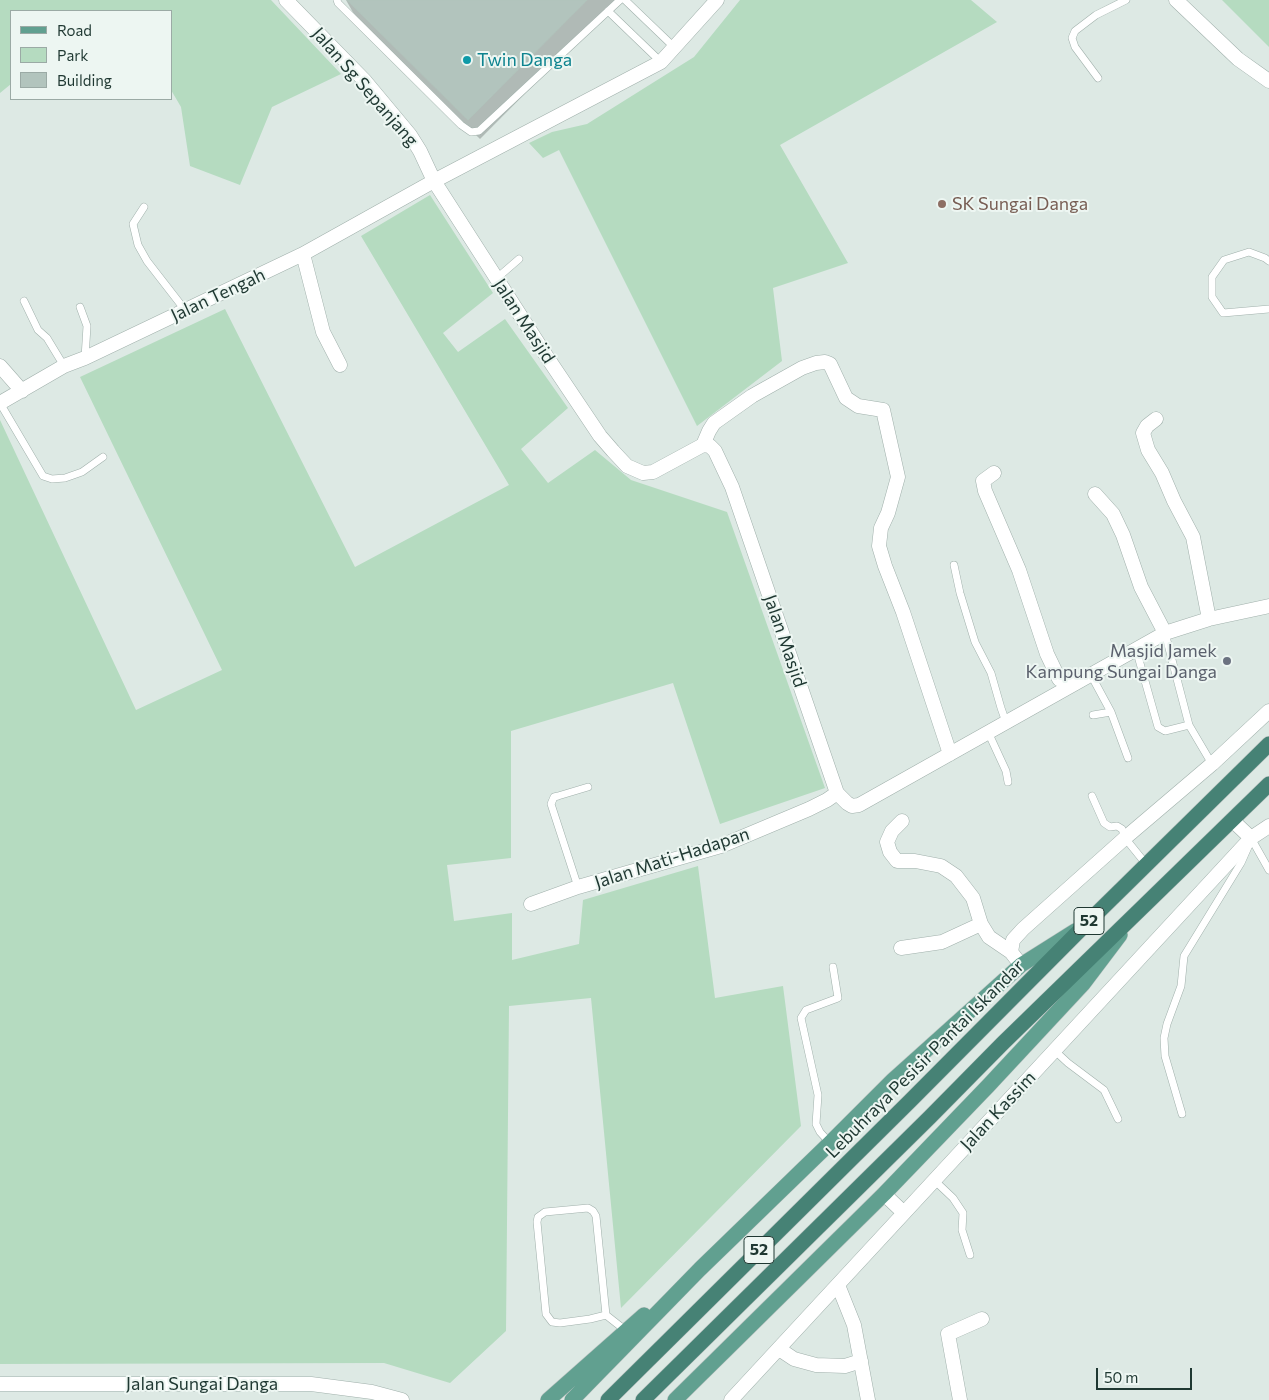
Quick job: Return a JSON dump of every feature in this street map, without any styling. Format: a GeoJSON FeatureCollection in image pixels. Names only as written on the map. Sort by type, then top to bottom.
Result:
{"type":"FeatureCollection","features":[{"type":"Feature","properties":{"kind":"highway","name":"Lebuhraya Pesisir Pantai Iskandar"},"geometry":{"type":"LineString","coordinates":[[608,1400],[1269,744]]}},
{"type":"Feature","properties":{"kind":"highway","name":"52"},"geometry":{"type":"LineString","coordinates":[[643,1400],[1003,1043],[1269,784]]}},
{"type":"Feature","properties":{"kind":"main road"},"geometry":{"type":"LineString","coordinates":[[675,1400],[884,1194],[1083,984],[1138,912]]}},
{"type":"Feature","properties":{"kind":"main road"},"geometry":{"type":"LineString","coordinates":[[572,1400],[700,1269],[893,1080],[1021,966],[1086,924]]}},
{"type":"Feature","properties":{"kind":"main road"},"geometry":{"type":"LineString","coordinates":[[548,1400],[625,1330],[700,1269]]}},
{"type":"Feature","properties":{"kind":"street","name":"Jalan Sg Sepanjang"},"geometry":{"type":"LineString","coordinates":[[286,0],[364,81],[410,135],[434,181]]}},
{"type":"Feature","properties":{"kind":"street","name":"Jalan Tengah"},"geometry":{"type":"LineString","coordinates":[[0,403],[64,366],[85,358],[303,254],[434,181],[661,62],[676,48],[717,0]]}},
{"type":"Feature","properties":{"kind":"street"},"geometry":{"type":"LineString","coordinates":[[1176,0],[1238,59],[1269,81]]}},
{"type":"Feature","properties":{"kind":"street","name":"Jalan Masjid"},"geometry":{"type":"LineString","coordinates":[[434,181],[600,436],[627,466],[643,473],[653,472],[703,445],[710,446],[715,452],[732,486],[837,793]]}},
{"type":"Feature","properties":{"kind":"street"},"geometry":{"type":"LineString","coordinates":[[303,254],[323,332],[340,365]]}},
{"type":"Feature","properties":{"kind":"street"},"geometry":{"type":"LineString","coordinates":[[703,445],[714,422],[752,396],[802,368],[816,363],[825,362],[830,364],[846,398],[858,406],[883,410],[898,477],[888,513],[881,528],[879,546],[950,754]]}},
{"type":"Feature","properties":{"kind":"street"},"geometry":{"type":"LineString","coordinates":[[0,366],[22,391]]}},
{"type":"Feature","properties":{"kind":"street"},"geometry":{"type":"LineString","coordinates":[[1156,419],[1147,426],[1143,433],[1148,450],[1162,473],[1193,537],[1209,619]]}},
{"type":"Feature","properties":{"kind":"street"},"geometry":{"type":"LineString","coordinates":[[994,473],[983,481],[985,491],[1019,570],[1047,654],[1059,679],[1070,686]]}},
{"type":"Feature","properties":{"kind":"street"},"geometry":{"type":"LineString","coordinates":[[1095,494],[1113,514],[1123,535],[1141,587],[1165,633]]}},
{"type":"Feature","properties":{"kind":"street"},"geometry":{"type":"LineString","coordinates":[[837,793],[847,804],[852,806],[859,805],[1165,633],[1209,619],[1269,606]]}},
{"type":"Feature","properties":{"kind":"street"},"geometry":{"type":"LineString","coordinates":[[1011,952],[1013,940],[1023,929],[1212,764],[1269,711]]}},
{"type":"Feature","properties":{"kind":"street","name":"Jalan Mati-Hadapan"},"geometry":{"type":"LineString","coordinates":[[531,904],[578,887],[722,846],[809,809],[837,793]]}},
{"type":"Feature","properties":{"kind":"street"},"geometry":{"type":"LineString","coordinates":[[1232,820],[1251,838]]}},
{"type":"Feature","properties":{"kind":"street"},"geometry":{"type":"LineString","coordinates":[[902,821],[892,831],[888,842],[890,852],[897,860],[941,866],[956,876],[973,898],[981,924],[989,937],[1011,952],[1021,966]]}},
{"type":"Feature","properties":{"kind":"street","name":"Jalan Kassim"},"geometry":{"type":"LineString","coordinates":[[731,1400],[1251,838],[1269,826]]}},
{"type":"Feature","properties":{"kind":"street"},"geometry":{"type":"LineString","coordinates":[[901,948],[942,942],[981,924]]}},
{"type":"Feature","properties":{"kind":"street"},"geometry":{"type":"LineString","coordinates":[[884,1194],[904,1213]]}},
{"type":"Feature","properties":{"kind":"street"},"geometry":{"type":"LineString","coordinates":[[838,1285],[854,1325],[868,1400]]}},
{"type":"Feature","properties":{"kind":"street"},"geometry":{"type":"LineString","coordinates":[[960,1400],[948,1334],[982,1319]]}},
{"type":"Feature","properties":{"kind":"street"},"geometry":{"type":"LineString","coordinates":[[779,1349],[794,1359],[816,1364],[845,1366],[861,1361]]}},
{"type":"Feature","properties":{"kind":"street","name":"Jalan Sungai Danga"},"geometry":{"type":"LineString","coordinates":[[0,1384],[311,1384],[372,1392],[402,1400]]}},
{"type":"Feature","properties":{"kind":"lane"},"geometry":{"type":"LineString","coordinates":[[337,0],[471,132],[479,131],[620,0]]}},
{"type":"Feature","properties":{"kind":"lane"},"geometry":{"type":"LineString","coordinates":[[625,0],[676,48]]}},
{"type":"Feature","properties":{"kind":"lane"},"geometry":{"type":"LineString","coordinates":[[1098,78],[1075,47],[1072,38],[1075,31],[1096,16],[1126,0]]}},
{"type":"Feature","properties":{"kind":"lane"},"geometry":{"type":"LineString","coordinates":[[608,11],[661,62]]}},
{"type":"Feature","properties":{"kind":"lane"},"geometry":{"type":"LineString","coordinates":[[144,207],[133,224],[138,245],[147,261],[185,310]]}},
{"type":"Feature","properties":{"kind":"lane"},"geometry":{"type":"LineString","coordinates":[[1269,262],[1265,258],[1249,252],[1224,260],[1212,277],[1212,297],[1222,313],[1269,309]]}},
{"type":"Feature","properties":{"kind":"lane"},"geometry":{"type":"LineString","coordinates":[[497,278],[519,260]]}},
{"type":"Feature","properties":{"kind":"lane"},"geometry":{"type":"LineString","coordinates":[[24,301],[38,330],[47,338],[64,366]]}},
{"type":"Feature","properties":{"kind":"lane"},"geometry":{"type":"LineString","coordinates":[[80,307],[87,326],[85,358]]}},
{"type":"Feature","properties":{"kind":"lane"},"geometry":{"type":"LineString","coordinates":[[0,403],[43,476],[52,479],[65,478],[82,472],[103,457]]}},
{"type":"Feature","properties":{"kind":"lane"},"geometry":{"type":"LineString","coordinates":[[954,565],[960,593],[975,642],[991,673],[1006,722]]}},
{"type":"Feature","properties":{"kind":"lane"},"geometry":{"type":"LineString","coordinates":[[1165,633],[1189,725],[1212,764]]}},
{"type":"Feature","properties":{"kind":"lane"},"geometry":{"type":"LineString","coordinates":[[1136,649],[1158,727],[1165,731],[1189,725]]}},
{"type":"Feature","properties":{"kind":"lane"},"geometry":{"type":"LineString","coordinates":[[1091,674],[1111,712],[1128,758]]}},
{"type":"Feature","properties":{"kind":"lane"},"geometry":{"type":"LineString","coordinates":[[1094,715],[1111,712]]}},
{"type":"Feature","properties":{"kind":"lane"},"geometry":{"type":"LineString","coordinates":[[988,732],[1006,771],[1008,782]]}},
{"type":"Feature","properties":{"kind":"lane"},"geometry":{"type":"LineString","coordinates":[[578,887],[551,804],[554,797],[588,787]]}},
{"type":"Feature","properties":{"kind":"lane"},"geometry":{"type":"LineString","coordinates":[[1092,796],[1104,823],[1110,827],[1117,826],[1120,828],[1125,838],[1146,864]]}},
{"type":"Feature","properties":{"kind":"lane"},"geometry":{"type":"LineString","coordinates":[[1251,838],[1269,870]]}},
{"type":"Feature","properties":{"kind":"lane"},"geometry":{"type":"LineString","coordinates":[[1182,1114],[1165,1056],[1164,1038],[1181,986],[1184,956],[1241,864],[1251,838]]}},
{"type":"Feature","properties":{"kind":"lane"},"geometry":{"type":"LineString","coordinates":[[830,1143],[820,1132],[816,1124],[818,1095],[801,1018],[806,1010],[838,998],[833,968]]}},
{"type":"Feature","properties":{"kind":"lane"},"geometry":{"type":"LineString","coordinates":[[1054,1049],[1068,1063],[1104,1090],[1118,1119]]}},
{"type":"Feature","properties":{"kind":"lane"},"geometry":{"type":"LineString","coordinates":[[934,1180],[953,1198],[962,1213],[962,1230],[970,1255]]}},
{"type":"Feature","properties":{"kind":"lane"},"geometry":{"type":"LineString","coordinates":[[606,1315],[560,1323],[552,1322],[546,1314],[537,1222],[538,1217],[545,1212],[588,1208],[593,1211],[596,1216],[606,1315],[625,1330]]}},
{"type":"Feature","properties":{"kind":"green space"},"geometry":{"type":"Polygon","coordinates":[[[0,0],[271,0],[341,74],[272,107],[240,185],[190,166],[181,107],[172,92],[172,10],[10,10],[10,85],[0,93],[0,0]]]}},
{"type":"Feature","properties":{"kind":"green space"},"geometry":{"type":"Polygon","coordinates":[[[740,0],[971,0],[997,22],[780,145],[848,263],[773,288],[782,361],[697,426],[559,150],[543,158],[529,143],[552,132],[587,124],[694,57],[740,0]]]}},
{"type":"Feature","properties":{"kind":"green space"},"geometry":{"type":"Polygon","coordinates":[[[1222,0],[1269,0],[1269,47],[1222,0]]]}},
{"type":"Feature","properties":{"kind":"green space"},"geometry":{"type":"Polygon","coordinates":[[[430,195],[493,293],[443,333],[458,352],[505,319],[568,408],[521,449],[548,483],[595,450],[631,480],[727,512],[825,788],[720,824],[673,683],[511,731],[511,858],[447,865],[454,921],[512,913],[512,960],[579,944],[583,900],[698,866],[715,998],[783,986],[801,1126],[621,1308],[591,998],[509,1006],[506,1331],[450,1383],[384,1363],[0,1364],[0,420],[136,710],[222,670],[80,377],[225,309],[355,567],[509,485],[361,236],[430,195]]]}},
{"type":"Feature","properties":{"kind":"building","name":"Twin Danga"},"geometry":{"type":"Polygon","coordinates":[[[347,0],[587,0],[468,120],[347,0]]]}},
{"type":"Feature","properties":{"kind":"place","name":"Twin Danga"},"geometry":{"type":"Point","coordinates":[467,60]}},
{"type":"Feature","properties":{"kind":"place","name":"SK Sungai Danga"},"geometry":{"type":"Point","coordinates":[942,204]}},
{"type":"Feature","properties":{"kind":"place","name":"Masjid Jamek Kampung Sungai Danga"},"geometry":{"type":"Point","coordinates":[1227,661]}}]}
